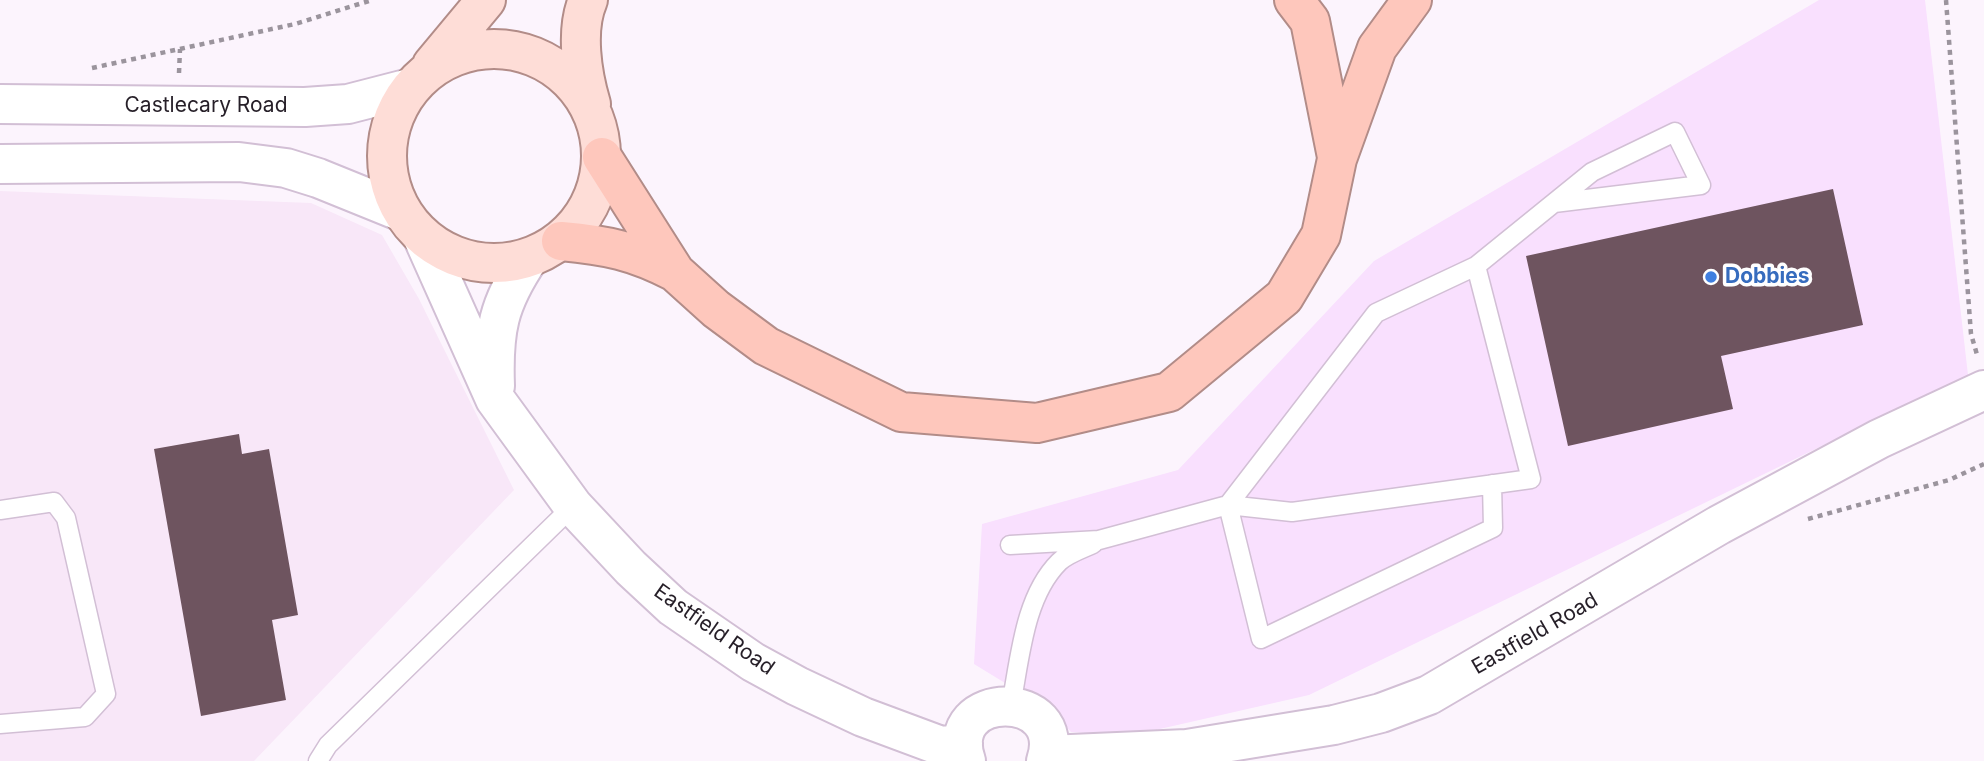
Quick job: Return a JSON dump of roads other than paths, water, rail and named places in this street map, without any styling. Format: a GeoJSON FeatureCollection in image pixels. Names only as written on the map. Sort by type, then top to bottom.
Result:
{"type":"FeatureCollection","features":[{"type":"Feature","properties":{"kind":"highway"},"geometry":{"type":"LineString","coordinates":[[1294,0],[1310,21],[1337,159]]}},
{"type":"Feature","properties":{"kind":"highway"},"geometry":{"type":"LineString","coordinates":[[545,249],[609,246],[642,254],[675,272],[716,309],[766,346],[901,412],[1037,423],[1169,392],[1284,297],[1321,235],[1337,159],[1377,48],[1412,0]]}},
{"type":"Feature","properties":{"kind":"highway"},"geometry":{"type":"LineString","coordinates":[[602,157],[675,272]]}},
{"type":"Feature","properties":{"kind":"main road"},"geometry":{"type":"LineString","coordinates":[[486,0],[419,78],[397,108],[386,142],[388,177],[413,225],[449,254],[479,263],[501,264],[545,249],[582,218],[597,189],[602,157],[581,69],[583,10],[588,0]]}},
{"type":"Feature","properties":{"kind":"main road"},"geometry":{"type":"LineString","coordinates":[[419,78],[449,57],[481,48],[514,50],[545,61],[572,81],[593,113]]}},
{"type":"Feature","properties":{"kind":"street","name":"Castlecary Road"},"geometry":{"type":"LineString","coordinates":[[0,104],[348,104],[419,78]]}},
{"type":"Feature","properties":{"kind":"street"},"geometry":{"type":"LineString","coordinates":[[0,164],[239,162],[307,175],[413,225]]}},
{"type":"Feature","properties":{"kind":"street","name":"Eastfield Road"},"geometry":{"type":"LineString","coordinates":[[413,225],[495,399],[573,506],[631,568],[673,607],[753,662],[863,717],[964,752]]}},
{"type":"Feature","properties":{"kind":"street"},"geometry":{"type":"LineString","coordinates":[[495,399],[494,363],[500,310],[508,289],[545,249]]}},
{"type":"Feature","properties":{"kind":"street","name":"Eastfield Road"},"geometry":{"type":"LineString","coordinates":[[1046,758],[1187,749],[1334,725],[1393,709],[1429,695],[1719,525],[1879,439],[1982,378]]}},
{"type":"Feature","properties":{"kind":"street"},"geometry":{"type":"LineString","coordinates":[[964,752],[974,719],[985,710],[1011,705],[1036,717],[1044,728],[1046,758]]}},
{"type":"Feature","properties":{"kind":"lane"},"geometry":{"type":"LineString","coordinates":[[1228,505],[1376,313],[1476,266],[1592,172],[1675,132],[1701,185],[1554,203]]}},
{"type":"Feature","properties":{"kind":"lane"},"geometry":{"type":"LineString","coordinates":[[1010,545],[1099,540],[1228,505],[1292,512],[1531,479],[1476,266]]}},
{"type":"Feature","properties":{"kind":"lane"},"geometry":{"type":"LineString","coordinates":[[1228,505],[1261,639],[1493,528],[1492,484]]}},
{"type":"Feature","properties":{"kind":"lane"},"geometry":{"type":"LineString","coordinates":[[0,510],[54,502],[66,518],[106,694],[85,717],[0,724]]}},
{"type":"Feature","properties":{"kind":"lane"},"geometry":{"type":"LineString","coordinates":[[318,761],[328,745],[573,506]]}},
{"type":"Feature","properties":{"kind":"lane"},"geometry":{"type":"LineString","coordinates":[[1011,705],[1032,607],[1046,580],[1060,561],[1099,540]]}},
{"type":"Feature","properties":{"kind":"place","name":"Dobbies"},"geometry":{"type":"Point","coordinates":[1711,277]}}]}
